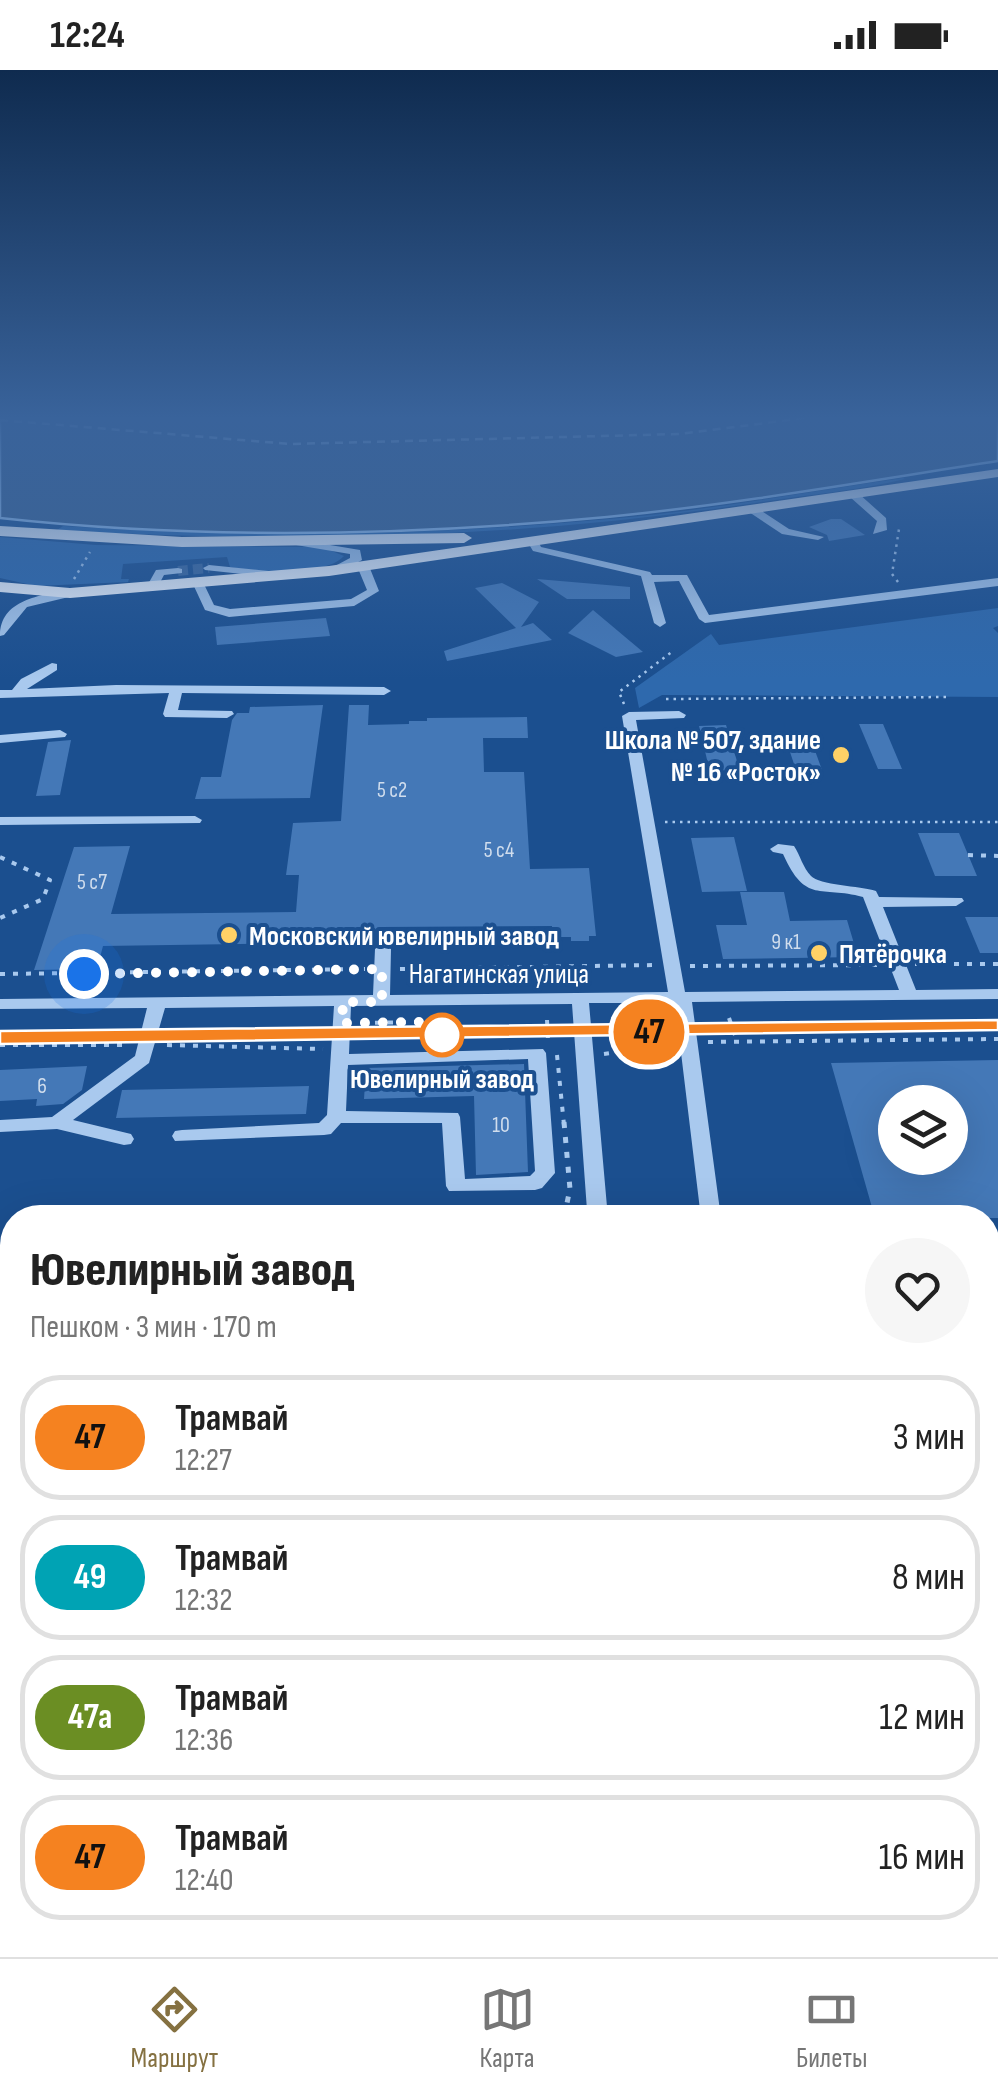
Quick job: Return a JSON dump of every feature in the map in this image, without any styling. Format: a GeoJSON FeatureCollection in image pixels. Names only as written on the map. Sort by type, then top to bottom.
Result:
{"type":"FeatureCollection","features":[{"type":"Feature","properties":{"kind":"main road"},"geometry":{"type":"LineString","coordinates":[[0,587],[157,579],[209,570],[282,575],[329,571],[797,503]]}},
{"type":"Feature","properties":{"kind":"main road"},"geometry":{"type":"LineString","coordinates":[[0,531],[113,540],[293,543],[471,538],[653,524]]}},
{"type":"Feature","properties":{"kind":"street"},"geometry":{"type":"LineString","coordinates":[[863,503],[885,524],[876,532]]}},
{"type":"Feature","properties":{"kind":"street"},"geometry":{"type":"LineString","coordinates":[[753,510],[786,532],[818,537]]}},
{"type":"Feature","properties":{"kind":"street"},"geometry":{"type":"LineString","coordinates":[[533,541],[537,549],[646,574],[660,623]]}},
{"type":"Feature","properties":{"kind":"street"},"geometry":{"type":"LineString","coordinates":[[293,543],[356,552],[352,563],[329,571]]}},
{"type":"Feature","properties":{"kind":"street"},"geometry":{"type":"LineString","coordinates":[[282,575],[209,570],[209,607],[228,613],[354,602],[373,591],[363,566]]}},
{"type":"Feature","properties":{"kind":"street"},"geometry":{"type":"LineString","coordinates":[[157,579],[178,568]]}},
{"type":"Feature","properties":{"kind":"street"},"geometry":{"type":"LineString","coordinates":[[650,579],[683,577],[705,619],[998,582]]}},
{"type":"Feature","properties":{"kind":"street"},"geometry":{"type":"LineString","coordinates":[[0,631],[24,604],[73,584]]}},
{"type":"Feature","properties":{"kind":"street"},"geometry":{"type":"LineString","coordinates":[[0,621],[0,631]]}},
{"type":"Feature","properties":{"kind":"street"},"geometry":{"type":"LineString","coordinates":[[7,694],[52,667]]}},
{"type":"Feature","properties":{"kind":"street"},"geometry":{"type":"LineString","coordinates":[[7,694],[116,689],[384,691]]}},
{"type":"Feature","properties":{"kind":"street"},"geometry":{"type":"LineString","coordinates":[[176,692],[170,714],[227,714]]}},
{"type":"Feature","properties":{"kind":"street"},"geometry":{"type":"LineString","coordinates":[[202,714],[207,692]]}},
{"type":"Feature","properties":{"kind":"street"},"geometry":{"type":"LineString","coordinates":[[679,715],[629,716],[680,999],[708,1205]]}},
{"type":"Feature","properties":{"kind":"street"},"geometry":{"type":"LineString","coordinates":[[0,739],[60,734]]}},
{"type":"Feature","properties":{"kind":"street"},"geometry":{"type":"LineString","coordinates":[[0,822],[195,820]]}},
{"type":"Feature","properties":{"kind":"street"},"geometry":{"type":"LineString","coordinates":[[778,850],[789,849],[799,876],[812,886],[870,894],[910,995]]}},
{"type":"Feature","properties":{"kind":"street"},"geometry":{"type":"LineString","coordinates":[[876,902],[956,902]]}},
{"type":"Feature","properties":{"kind":"street"},"geometry":{"type":"LineString","coordinates":[[382,950],[382,1002]]}},
{"type":"Feature","properties":{"kind":"street","name":"Нагатинская улица"},"geometry":{"type":"LineString","coordinates":[[0,1004],[998,994]]}},
{"type":"Feature","properties":{"kind":"street"},"geometry":{"type":"LineString","coordinates":[[580,1000],[597,1205]]}},
{"type":"Feature","properties":{"kind":"street"},"geometry":{"type":"LineString","coordinates":[[336,1118],[343,1002]]}},
{"type":"Feature","properties":{"kind":"street"},"geometry":{"type":"LineString","coordinates":[[56,1123],[142,1059],[157,1003]]}},
{"type":"Feature","properties":{"kind":"street"},"geometry":{"type":"LineString","coordinates":[[182,1136],[324,1128],[336,1118],[452,1118],[456,1186],[534,1182],[544,1172],[537,1053],[340,1060]]}},
{"type":"Feature","properties":{"kind":"street"},"geometry":{"type":"LineString","coordinates":[[0,1126],[56,1123],[124,1139]]}},
{"type":"Feature","properties":{"kind":"path"},"geometry":{"type":"LineString","coordinates":[[898,526],[892,574],[908,594]]}},
{"type":"Feature","properties":{"kind":"path"},"geometry":{"type":"LineString","coordinates":[[73,584],[92,548]]}},
{"type":"Feature","properties":{"kind":"path"},"geometry":{"type":"LineString","coordinates":[[619,692],[673,651]]}},
{"type":"Feature","properties":{"kind":"path"},"geometry":{"type":"LineString","coordinates":[[647,715],[667,698],[948,697]]}},
{"type":"Feature","properties":{"kind":"path"},"geometry":{"type":"LineString","coordinates":[[646,822],[998,822]]}},
{"type":"Feature","properties":{"kind":"path"},"geometry":{"type":"LineString","coordinates":[[968,855],[998,856]]}},
{"type":"Feature","properties":{"kind":"path"},"geometry":{"type":"LineString","coordinates":[[0,857],[50,880],[44,898],[0,918]]}},
{"type":"Feature","properties":{"kind":"path"},"geometry":{"type":"LineString","coordinates":[[0,974],[998,964]]}},
{"type":"Feature","properties":{"kind":"path"},"geometry":{"type":"LineString","coordinates":[[729,1018],[736,1041]]}},
{"type":"Feature","properties":{"kind":"path"},"geometry":{"type":"LineString","coordinates":[[547,1020],[548,1046]]}},
{"type":"Feature","properties":{"kind":"path"},"geometry":{"type":"LineString","coordinates":[[342,1023],[420,1022]]}},
{"type":"Feature","properties":{"kind":"shaded area"},"geometry":{"type":"Polygon","coordinates":[[[0,503],[726,503],[531,523],[303,533],[151,530],[0,518],[0,503]]]}},
{"type":"Feature","properties":{"kind":"shaded area"},"geometry":{"type":"Polygon","coordinates":[[[754,503],[581,524],[407,535],[232,537],[57,530],[63,526],[336,533],[472,529],[754,503]]]}},
{"type":"Feature","properties":{"kind":"shaded area"},"geometry":{"type":"Polygon","coordinates":[[[0,537],[96,545],[322,547],[344,556],[322,567],[290,571],[230,567],[227,557],[123,564],[121,579],[129,579],[128,582],[36,586],[0,578],[0,537]]]}},
{"type":"Feature","properties":{"kind":"shaded area"},"geometry":{"type":"Polygon","coordinates":[[[998,608],[998,626],[993,628],[998,633],[998,697],[662,695],[639,708],[635,688],[711,634],[719,645],[998,608]]]}},
{"type":"Feature","properties":{"kind":"building"},"geometry":{"type":"Polygon","coordinates":[[[841,519],[865,535],[829,541],[827,535],[809,527],[841,519]]]}},
{"type":"Feature","properties":{"kind":"building"},"geometry":{"type":"Polygon","coordinates":[[[537,579],[630,587],[630,599],[567,599],[537,579]]]}},
{"type":"Feature","properties":{"kind":"building"},"geometry":{"type":"Polygon","coordinates":[[[502,583],[539,602],[521,627],[533,623],[552,640],[447,661],[444,651],[516,628],[475,588],[502,583]]]}},
{"type":"Feature","properties":{"kind":"building"},"geometry":{"type":"Polygon","coordinates":[[[593,610],[643,652],[616,657],[568,633],[593,610]]]}},
{"type":"Feature","properties":{"kind":"building"},"geometry":{"type":"Polygon","coordinates":[[[326,618],[330,636],[217,645],[215,627],[326,618]]]}},
{"type":"Feature","properties":{"kind":"building"},"geometry":{"type":"Polygon","coordinates":[[[323,705],[310,798],[195,799],[201,777],[221,777],[232,720],[237,713],[249,713],[250,707],[323,705]]]}},
{"type":"Feature","properties":{"kind":"building"},"geometry":{"type":"Polygon","coordinates":[[[349,705],[369,705],[368,725],[409,724],[427,718],[527,717],[528,738],[483,738],[484,772],[524,772],[530,869],[589,868],[596,936],[589,936],[589,941],[552,937],[552,926],[380,927],[379,942],[103,946],[97,969],[34,970],[74,847],[130,846],[111,914],[296,912],[299,875],[286,875],[293,823],[341,821],[349,705]]]}},
{"type":"Feature","properties":{"kind":"building"},"geometry":{"type":"Polygon","coordinates":[[[859,724],[883,724],[902,769],[878,769],[859,724]]]}},
{"type":"Feature","properties":{"kind":"building"},"geometry":{"type":"Polygon","coordinates":[[[726,725],[740,771],[710,772],[699,726],[726,725]]]}},
{"type":"Feature","properties":{"kind":"building"},"geometry":{"type":"Polygon","coordinates":[[[784,734],[809,734],[822,770],[796,770],[784,734]]]}},
{"type":"Feature","properties":{"kind":"building"},"geometry":{"type":"Polygon","coordinates":[[[71,740],[60,795],[36,796],[48,742],[71,740]]]}},
{"type":"Feature","properties":{"kind":"building"},"geometry":{"type":"Polygon","coordinates":[[[918,833],[959,833],[977,876],[935,876],[918,833]]]}},
{"type":"Feature","properties":{"kind":"building"},"geometry":{"type":"Polygon","coordinates":[[[734,837],[747,891],[702,892],[691,838],[734,837]]]}},
{"type":"Feature","properties":{"kind":"building"},"geometry":{"type":"Polygon","coordinates":[[[740,892],[784,892],[790,921],[847,920],[858,957],[723,959],[716,925],[747,925],[740,892]]]}},
{"type":"Feature","properties":{"kind":"building"},"geometry":{"type":"Polygon","coordinates":[[[965,917],[998,917],[998,953],[980,953],[965,917]]]}},
{"type":"Feature","properties":{"kind":"building"},"geometry":{"type":"Polygon","coordinates":[[[998,1060],[998,1205],[871,1205],[831,1063],[998,1060]]]}},
{"type":"Feature","properties":{"kind":"building"},"geometry":{"type":"Polygon","coordinates":[[[524,1064],[528,1172],[476,1175],[474,1096],[364,1099],[366,1068],[524,1064]]]}},
{"type":"Feature","properties":{"kind":"building"},"geometry":{"type":"Polygon","coordinates":[[[87,1066],[82,1090],[63,1104],[36,1106],[37,1099],[0,1101],[0,1070],[87,1066]]]}},
{"type":"Feature","properties":{"kind":"building"},"geometry":{"type":"Polygon","coordinates":[[[309,1086],[306,1114],[116,1118],[122,1090],[309,1086]]]}},
{"type":"Feature","properties":{"kind":"tunnel"},"geometry":{"type":"LineString","coordinates":[[178,571],[209,568]]}},
{"type":"Feature","properties":{"kind":"tram line"},"geometry":{"type":"LineString","coordinates":[[0,1038],[998,1026]]}},
{"type":"Feature","properties":{"kind":"tram line","name":"47"},"geometry":{"type":"LineString","coordinates":[[0,1038],[998,1026]]}},
{"type":"Feature","properties":{"kind":"place","name":"Школа № 507, здание № 16 «Росток»"},"geometry":{"type":"Point","coordinates":[841,755]}},
{"type":"Feature","properties":{"kind":"place","name":"Московский ювелирный завод"},"geometry":{"type":"Point","coordinates":[229,935]}},
{"type":"Feature","properties":{"kind":"place","name":"Пятёрочка"},"geometry":{"type":"Point","coordinates":[819,953]}},
{"type":"Feature","properties":{"kind":"place","name":"Ювелирный завод"},"geometry":{"type":"Point","coordinates":[442,1035]}},
{"type":"Feature","properties":{"kind":"route"},"geometry":{"type":"LineString","coordinates":[[84,974],[382,969],[382,1002],[343,1002],[342,1023],[420,1022],[442,1035]]}}]}
